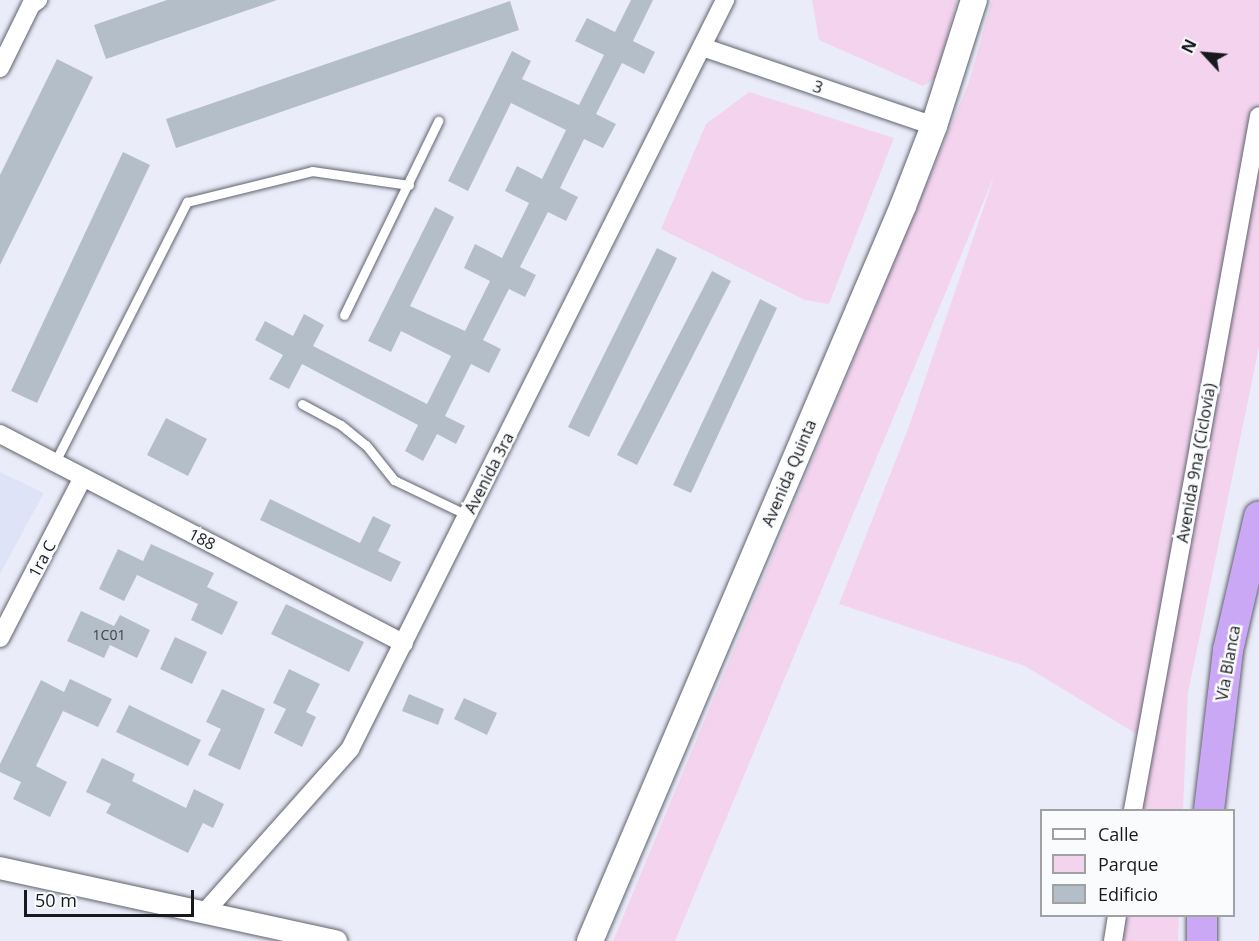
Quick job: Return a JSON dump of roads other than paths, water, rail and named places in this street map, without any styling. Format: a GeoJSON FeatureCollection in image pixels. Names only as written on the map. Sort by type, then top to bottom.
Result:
{"type":"FeatureCollection","features":[{"type":"Feature","properties":{"kind":"highway","name":"Vía Blanca"},"geometry":{"type":"LineString","coordinates":[[1209,809],[1228,650],[1259,516]]}},
{"type":"Feature","properties":{"kind":"highway"},"geometry":{"type":"LineString","coordinates":[[1202,917],[1202,941]]}},
{"type":"Feature","properties":{"kind":"main road","name":"Avenida Quinta"},"geometry":{"type":"LineString","coordinates":[[590,941],[934,126],[974,0]]}},
{"type":"Feature","properties":{"kind":"street"},"geometry":{"type":"LineString","coordinates":[[0,68],[31,5],[38,0]]}},
{"type":"Feature","properties":{"kind":"street","name":"Avenida 3ra"},"geometry":{"type":"LineString","coordinates":[[204,913],[350,749],[725,0]]}},
{"type":"Feature","properties":{"kind":"street","name":"3"},"geometry":{"type":"LineString","coordinates":[[702,48],[934,126]]}},
{"type":"Feature","properties":{"kind":"street","name":"Avenida 9na (Ciclovía)"},"geometry":{"type":"LineString","coordinates":[[1133,809],[1259,116]]}},
{"type":"Feature","properties":{"kind":"street","name":"188"},"geometry":{"type":"LineString","coordinates":[[0,434],[55,462],[82,479],[404,643]]}},
{"type":"Feature","properties":{"kind":"street","name":"1ra C"},"geometry":{"type":"LineString","coordinates":[[0,638],[82,479]]}},
{"type":"Feature","properties":{"kind":"street"},"geometry":{"type":"LineString","coordinates":[[0,868],[336,941]]}},
{"type":"Feature","properties":{"kind":"street"},"geometry":{"type":"LineString","coordinates":[[1113,941],[1117,917]]}},
{"type":"Feature","properties":{"kind":"lane"},"geometry":{"type":"LineString","coordinates":[[344,315],[409,185],[438,121]]}},
{"type":"Feature","properties":{"kind":"lane"},"geometry":{"type":"LineString","coordinates":[[55,462],[188,202],[312,171],[409,185]]}},
{"type":"Feature","properties":{"kind":"lane"},"geometry":{"type":"LineString","coordinates":[[302,404],[340,425],[366,445],[394,480],[467,516]]}}]}
